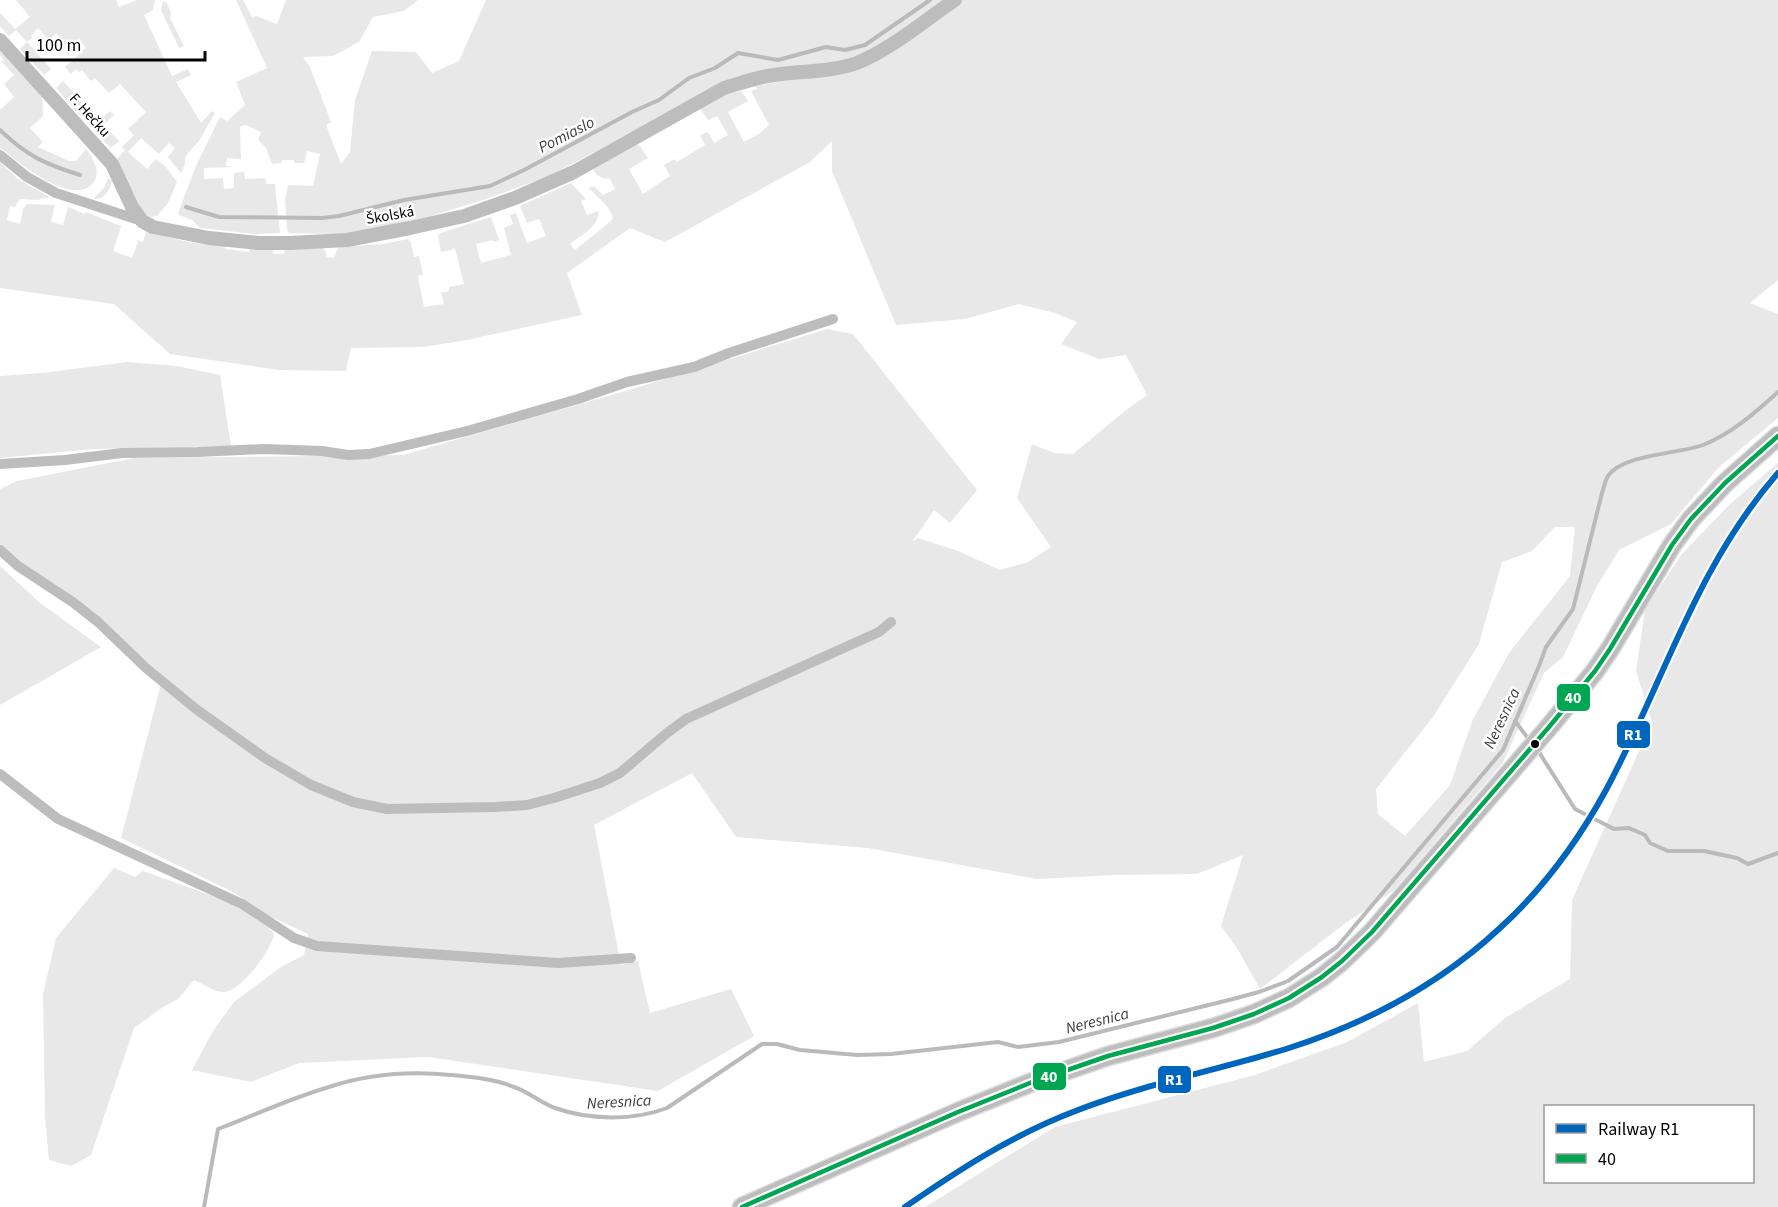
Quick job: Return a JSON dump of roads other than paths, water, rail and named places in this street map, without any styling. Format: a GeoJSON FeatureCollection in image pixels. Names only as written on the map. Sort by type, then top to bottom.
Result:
{"type":"FeatureCollection","features":[{"type":"Feature","properties":{"kind":"main road"},"geometry":{"type":"LineString","coordinates":[[742,1207],[1022,1086],[1108,1056],[1213,1028],[1254,1014],[1289,998],[1322,976],[1342,961],[1372,932],[1574,698],[1610,649],[1672,545],[1691,519],[1725,483],[1778,436]]}},
{"type":"Feature","properties":{"kind":"street","name":"Školská"},"geometry":{"type":"LineString","coordinates":[[0,155],[27,177],[56,193],[142,221],[153,227],[209,238],[258,243],[347,240],[444,222],[485,209],[574,172],[710,95],[746,81],[772,75],[837,68],[856,63],[880,51],[955,0]]}},
{"type":"Feature","properties":{"kind":"street","name":"F. Hečku"},"geometry":{"type":"LineString","coordinates":[[0,40],[112,164],[132,207],[142,221]]}},
{"type":"Feature","properties":{"kind":"street"},"geometry":{"type":"LineString","coordinates":[[0,464],[65,460],[122,453],[264,450],[369,454],[467,431],[578,399],[627,382],[694,367],[729,353],[833,319]]}},
{"type":"Feature","properties":{"kind":"street"},"geometry":{"type":"LineString","coordinates":[[0,550],[18,566],[74,603],[196,710],[265,758],[311,785],[353,802],[387,809],[527,805],[600,783],[620,773],[686,719],[879,632],[891,622]]}},
{"type":"Feature","properties":{"kind":"street"},"geometry":{"type":"LineString","coordinates":[[0,774],[58,819],[242,904],[294,938],[316,946],[558,963],[631,958]]}},
{"type":"Feature","properties":{"kind":"waterway","name":"Pomiaslo"},"geometry":{"type":"LineString","coordinates":[[186,207],[219,217],[322,218],[404,200],[490,186],[659,100],[689,78],[715,68],[738,53],[778,60],[826,47],[845,50],[865,45],[930,0]]}},
{"type":"Feature","properties":{"kind":"waterway","name":"Pomiaslo"},"geometry":{"type":"LineString","coordinates":[[0,130],[37,158],[80,175]]}},
{"type":"Feature","properties":{"kind":"waterway","name":"Neresnica"},"geometry":{"type":"LineString","coordinates":[[204,1207],[218,1129],[301,1096],[359,1079],[421,1073],[475,1078],[514,1087],[550,1106],[568,1112],[596,1117],[626,1117],[667,1108],[762,1044],[857,1055],[891,1054],[998,1042],[1018,1047],[1059,1042],[1233,999],[1288,981],[1337,947],[1503,750],[1546,647],[1573,609],[1608,476],[1615,469],[1638,459],[1703,445],[1743,422],[1778,392]]}},
{"type":"Feature","properties":{"kind":"waterway"},"geometry":{"type":"LineString","coordinates":[[1515,721],[1530,741]]}},
{"type":"Feature","properties":{"kind":"waterway"},"geometry":{"type":"LineString","coordinates":[[1537,749],[1575,809],[1614,829],[1629,828],[1645,835],[1650,843],[1668,851],[1704,851],[1737,858],[1748,864],[1778,853]]}},
{"type":"Feature","properties":{"kind":"rail line","name":"R1"},"geometry":{"type":"LineString","coordinates":[[905,1207],[988,1153],[1054,1120],[1129,1092],[1286,1049],[1344,1028],[1400,1001],[1477,949],[1531,897],[1559,864],[1584,828],[1627,749],[1702,587],[1724,547],[1749,509],[1778,473]]}}]}
